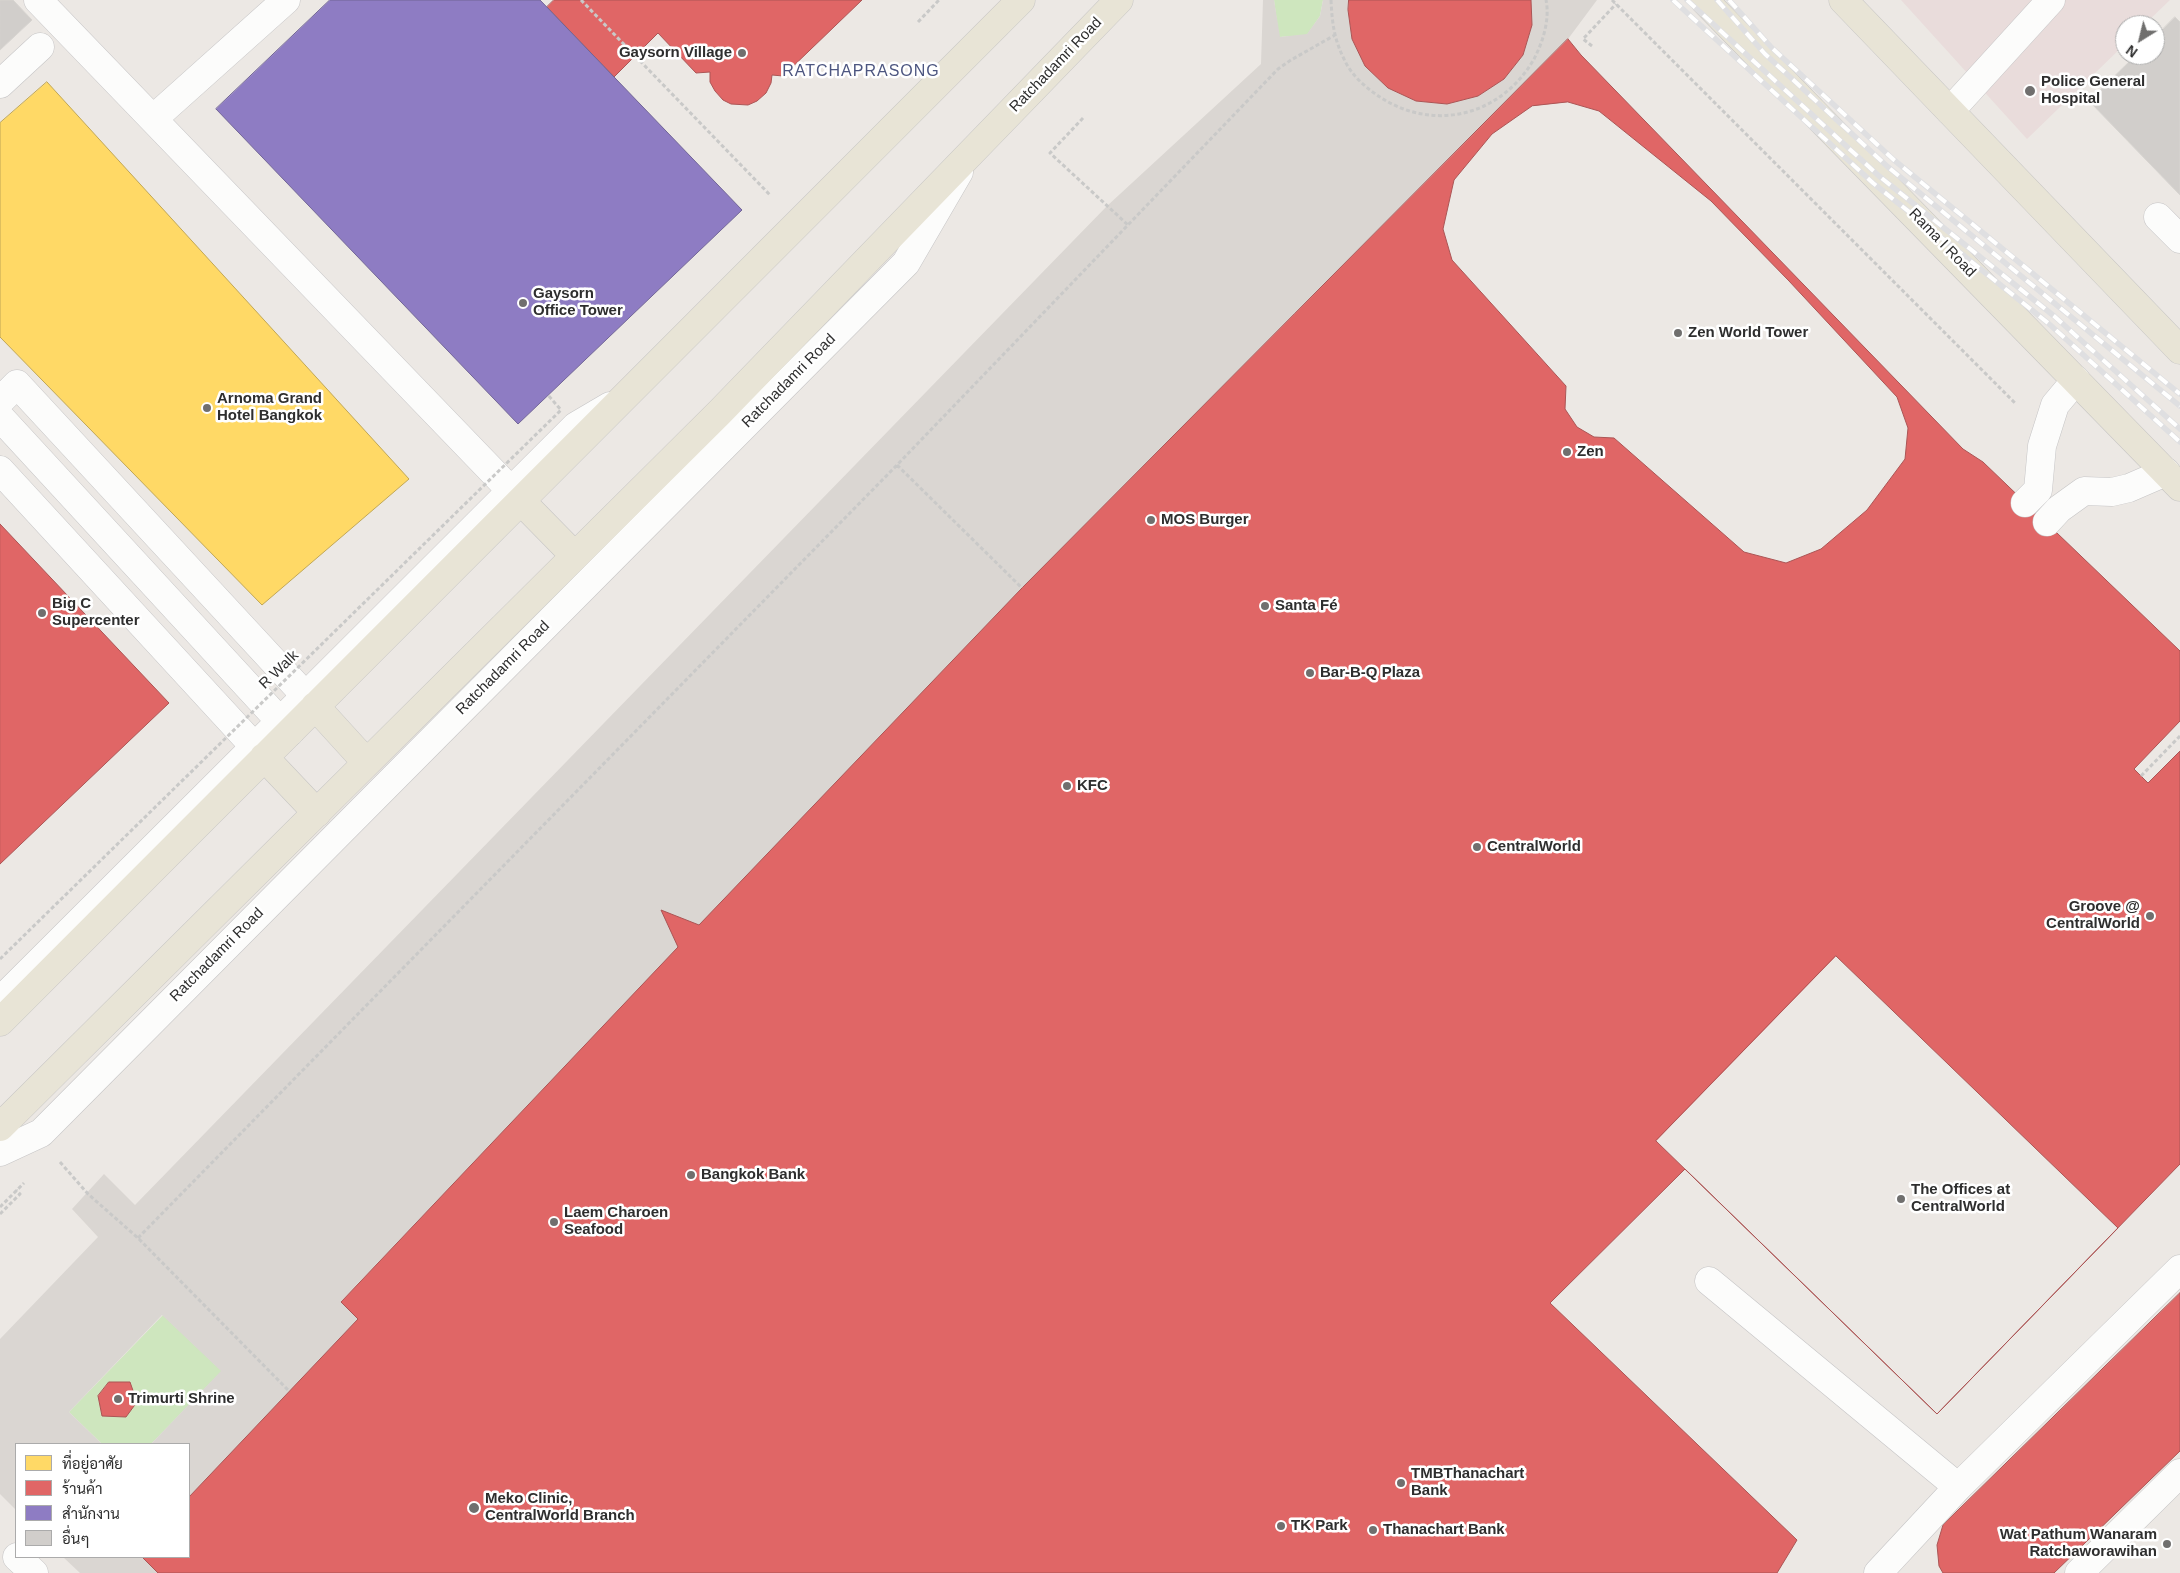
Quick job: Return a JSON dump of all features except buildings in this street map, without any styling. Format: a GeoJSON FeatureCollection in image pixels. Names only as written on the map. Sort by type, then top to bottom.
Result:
{"type":"FeatureCollection","features":[{"type":"Feature","properties":{"kind":"main road"},"geometry":{"type":"LineString","coordinates":[[0,1022],[259,752],[516,495],[622,400],[1022,0]]}},
{"type":"Feature","properties":{"kind":"main road","name":"Ratchadamri Road"},"geometry":{"type":"LineString","coordinates":[[0,1127],[719,413],[1119,0]]}},
{"type":"Feature","properties":{"kind":"main road","name":"Rama I Road"},"geometry":{"type":"LineString","coordinates":[[1704,0],[2173,480]]}},
{"type":"Feature","properties":{"kind":"main road"},"geometry":{"type":"LineString","coordinates":[[1843,0],[2180,350]]}},
{"type":"Feature","properties":{"kind":"main road"},"geometry":{"type":"LineString","coordinates":[[516,495],[574,556]]}},
{"type":"Feature","properties":{"kind":"main road"},"geometry":{"type":"LineString","coordinates":[[310,701],[366,762]]}},
{"type":"Feature","properties":{"kind":"main road"},"geometry":{"type":"LineString","coordinates":[[259,752],[317,813]]}},
{"type":"Feature","properties":{"kind":"lane"},"geometry":{"type":"LineString","coordinates":[[38,0],[516,495]]}},
{"type":"Feature","properties":{"kind":"lane"},"geometry":{"type":"LineString","coordinates":[[153,119],[286,0]]}},
{"type":"Feature","properties":{"kind":"lane"},"geometry":{"type":"LineString","coordinates":[[1950,111],[2052,0]]}},
{"type":"Feature","properties":{"kind":"lane"},"geometry":{"type":"LineString","coordinates":[[0,84],[40,47]]}},
{"type":"Feature","properties":{"kind":"lane","name":"Ratchadamri Road"},"geometry":{"type":"LineString","coordinates":[[0,1152],[41,1133],[906,263],[972,152]]}},
{"type":"Feature","properties":{"kind":"lane"},"geometry":{"type":"LineString","coordinates":[[2158,217],[2180,239]]}},
{"type":"Feature","properties":{"kind":"lane"},"geometry":{"type":"LineString","coordinates":[[2025,503],[2038,490],[2042,446],[2055,405],[2076,380]]}},
{"type":"Feature","properties":{"kind":"lane"},"geometry":{"type":"LineString","coordinates":[[0,401],[17,384],[310,701]]}},
{"type":"Feature","properties":{"kind":"lane"},"geometry":{"type":"LineString","coordinates":[[0,417],[285,727]]}},
{"type":"Feature","properties":{"kind":"lane"},"geometry":{"type":"LineString","coordinates":[[0,470],[259,752],[0,1001]]}},
{"type":"Feature","properties":{"kind":"lane"},"geometry":{"type":"LineString","coordinates":[[2047,522],[2059,509],[2084,491],[2112,492],[2173,480]]}},
{"type":"Feature","properties":{"kind":"lane"},"geometry":{"type":"LineString","coordinates":[[1878,1573],[1900,1563],[1958,1487],[2180,1269]]}},
{"type":"Feature","properties":{"kind":"lane"},"geometry":{"type":"LineString","coordinates":[[1709,1281],[1958,1487]]}},
{"type":"Feature","properties":{"kind":"lane"},"geometry":{"type":"LineString","coordinates":[[2079,1573],[2180,1473]]}},
{"type":"Feature","properties":{"kind":"lane"},"geometry":{"type":"LineString","coordinates":[[0,1540],[15,1554]]}},
{"type":"Feature","properties":{"kind":"lane"},"geometry":{"type":"LineString","coordinates":[[19,1558],[34,1573]]}},
{"type":"Feature","properties":{"kind":"path"},"geometry":{"type":"LineString","coordinates":[[581,0],[770,195]]}},
{"type":"Feature","properties":{"kind":"path"},"geometry":{"type":"LineString","coordinates":[[918,22],[940,0]]}},
{"type":"Feature","properties":{"kind":"path"},"geometry":{"type":"LineString","coordinates":[[1331,0],[1332,28],[1344,60],[1366,88],[1395,107],[1429,116],[1464,114],[1496,100],[1523,76],[1542,45],[1548,8],[1546,0]]}},
{"type":"Feature","properties":{"kind":"path"},"geometry":{"type":"LineString","coordinates":[[1612,0],[2046,434]]}},
{"type":"Feature","properties":{"kind":"path"},"geometry":{"type":"LineString","coordinates":[[1592,46],[1583,39],[1616,4]]}},
{"type":"Feature","properties":{"kind":"path"},"geometry":{"type":"LineString","coordinates":[[138,1238],[897,465],[1278,69],[1335,35]]}},
{"type":"Feature","properties":{"kind":"path"},"geometry":{"type":"LineString","coordinates":[[1083,118],[1050,153],[1128,226]]}},
{"type":"Feature","properties":{"kind":"path","name":"R Walk"},"geometry":{"type":"LineString","coordinates":[[0,959],[561,410],[548,395]]}},
{"type":"Feature","properties":{"kind":"path"},"geometry":{"type":"LineString","coordinates":[[897,465],[1022,588]]}},
{"type":"Feature","properties":{"kind":"path"},"geometry":{"type":"LineString","coordinates":[[2141,776],[2180,736]]}},
{"type":"Feature","properties":{"kind":"path"},"geometry":{"type":"LineString","coordinates":[[58,1160],[88,1194],[138,1238],[289,1391]]}},
{"type":"Feature","properties":{"kind":"path"},"geometry":{"type":"LineString","coordinates":[[0,1207],[28,1179]]}},
{"type":"Feature","properties":{"kind":"path"},"geometry":{"type":"LineString","coordinates":[[0,1214],[20,1194],[16,1190]]}},
{"type":"Feature","properties":{"kind":"shaded area"},"geometry":{"type":"Polygon","coordinates":[[[1263,0],[1274,0],[1280,37],[1307,34],[1320,16],[1323,0],[1349,0],[1348,10],[1352,39],[1365,66],[1388,88],[1416,101],[1447,104],[1478,96],[1504,79],[1523,55],[1532,25],[1531,0],[1597,0],[1568,39],[1022,588],[341,1301],[358,1319],[190,1496],[190,1443],[152,1443],[221,1371],[162,1315],[69,1412],[101,1443],[15,1443],[15,1509],[0,1494],[0,1339],[98,1237],[72,1209],[104,1174],[135,1205],[1107,206],[1261,64],[1263,0]]]}},
{"type":"Feature","properties":{"kind":"shaded area","name":"Police General Hospital"},"geometry":{"type":"Polygon","coordinates":[[[1901,0],[2170,0],[2154,15],[2115,15],[2115,54],[2027,139],[1901,0]]]}},
{"type":"Feature","properties":{"kind":"shaded area"},"geometry":{"type":"Polygon","coordinates":[[[64,1558],[143,1558],[158,1573],[80,1573],[64,1558]]]}},
{"type":"Feature","properties":{"kind":"green space"},"geometry":{"type":"Polygon","coordinates":[[[1274,0],[1323,0],[1320,16],[1307,35],[1279,37],[1274,0]]]}},
{"type":"Feature","properties":{"kind":"green space"},"geometry":{"type":"Polygon","coordinates":[[[163,1315],[222,1371],[152,1443],[101,1443],[69,1412],[163,1315]]]}},
{"type":"Feature","properties":{"kind":"railway"},"geometry":{"type":"LineString","coordinates":[[1673,0],[1873,183],[2048,323],[2180,442]]}},
{"type":"Feature","properties":{"kind":"railway"},"geometry":{"type":"LineString","coordinates":[[1687,0],[1879,176],[2054,316],[2180,429]]}},
{"type":"Feature","properties":{"kind":"railway"},"geometry":{"type":"LineString","coordinates":[[1717,0],[1765,54],[1888,167],[2180,406]]}},
{"type":"Feature","properties":{"kind":"railway"},"geometry":{"type":"LineString","coordinates":[[1729,0],[1772,48],[1894,160],[2180,394]]}},
{"type":"Feature","properties":{"kind":"place","name":"Gaysorn Village"},"geometry":{"type":"Point","coordinates":[742,53]}},
{"type":"Feature","properties":{"kind":"place","name":"Police General Hospital"},"geometry":{"type":"Point","coordinates":[2030,91]}},
{"type":"Feature","properties":{"kind":"place","name":"Gaysorn Office Tower"},"geometry":{"type":"Point","coordinates":[523,303]}},
{"type":"Feature","properties":{"kind":"place","name":"Zen World Tower"},"geometry":{"type":"Point","coordinates":[1678,333]}},
{"type":"Feature","properties":{"kind":"place","name":"Arnoma Grand Hotel Bangkok"},"geometry":{"type":"Point","coordinates":[207,408]}},
{"type":"Feature","properties":{"kind":"place","name":"Zen"},"geometry":{"type":"Point","coordinates":[1567,452]}},
{"type":"Feature","properties":{"kind":"place","name":"MOS Burger"},"geometry":{"type":"Point","coordinates":[1151,520]}},
{"type":"Feature","properties":{"kind":"place","name":"Santa Fé"},"geometry":{"type":"Point","coordinates":[1265,606]}},
{"type":"Feature","properties":{"kind":"place","name":"Big C Supercenter"},"geometry":{"type":"Point","coordinates":[42,613]}},
{"type":"Feature","properties":{"kind":"place","name":"Bar-B-Q Plaza"},"geometry":{"type":"Point","coordinates":[1310,673]}},
{"type":"Feature","properties":{"kind":"place","name":"KFC"},"geometry":{"type":"Point","coordinates":[1067,786]}},
{"type":"Feature","properties":{"kind":"place","name":"CentralWorld"},"geometry":{"type":"Point","coordinates":[1477,847]}},
{"type":"Feature","properties":{"kind":"place","name":"Groove @ CentralWorld"},"geometry":{"type":"Point","coordinates":[2150,916]}},
{"type":"Feature","properties":{"kind":"place","name":"Bangkok Bank"},"geometry":{"type":"Point","coordinates":[691,1175]}},
{"type":"Feature","properties":{"kind":"place","name":"The Offices at CentralWorld"},"geometry":{"type":"Point","coordinates":[1901,1199]}},
{"type":"Feature","properties":{"kind":"place","name":"Laem Charoen Seafood"},"geometry":{"type":"Point","coordinates":[554,1222]}},
{"type":"Feature","properties":{"kind":"place","name":"Trimurti Shrine"},"geometry":{"type":"Point","coordinates":[118,1399]}},
{"type":"Feature","properties":{"kind":"place","name":"TMBThanachart Bank"},"geometry":{"type":"Point","coordinates":[1401,1483]}},
{"type":"Feature","properties":{"kind":"place","name":"Meko Clinic, CentralWorld Branch"},"geometry":{"type":"Point","coordinates":[474,1508]}},
{"type":"Feature","properties":{"kind":"place","name":"TK Park"},"geometry":{"type":"Point","coordinates":[1281,1526]}},
{"type":"Feature","properties":{"kind":"place","name":"Thanachart Bank"},"geometry":{"type":"Point","coordinates":[1373,1530]}},
{"type":"Feature","properties":{"kind":"place","name":"Wat Pathum Wanaram Ratchaworawihan"},"geometry":{"type":"Point","coordinates":[2167,1544]}},
{"type":"Feature","properties":{"kind":"district","name":"RATCHAPRASONG"},"geometry":{"type":"Point","coordinates":[861,72]}}]}
